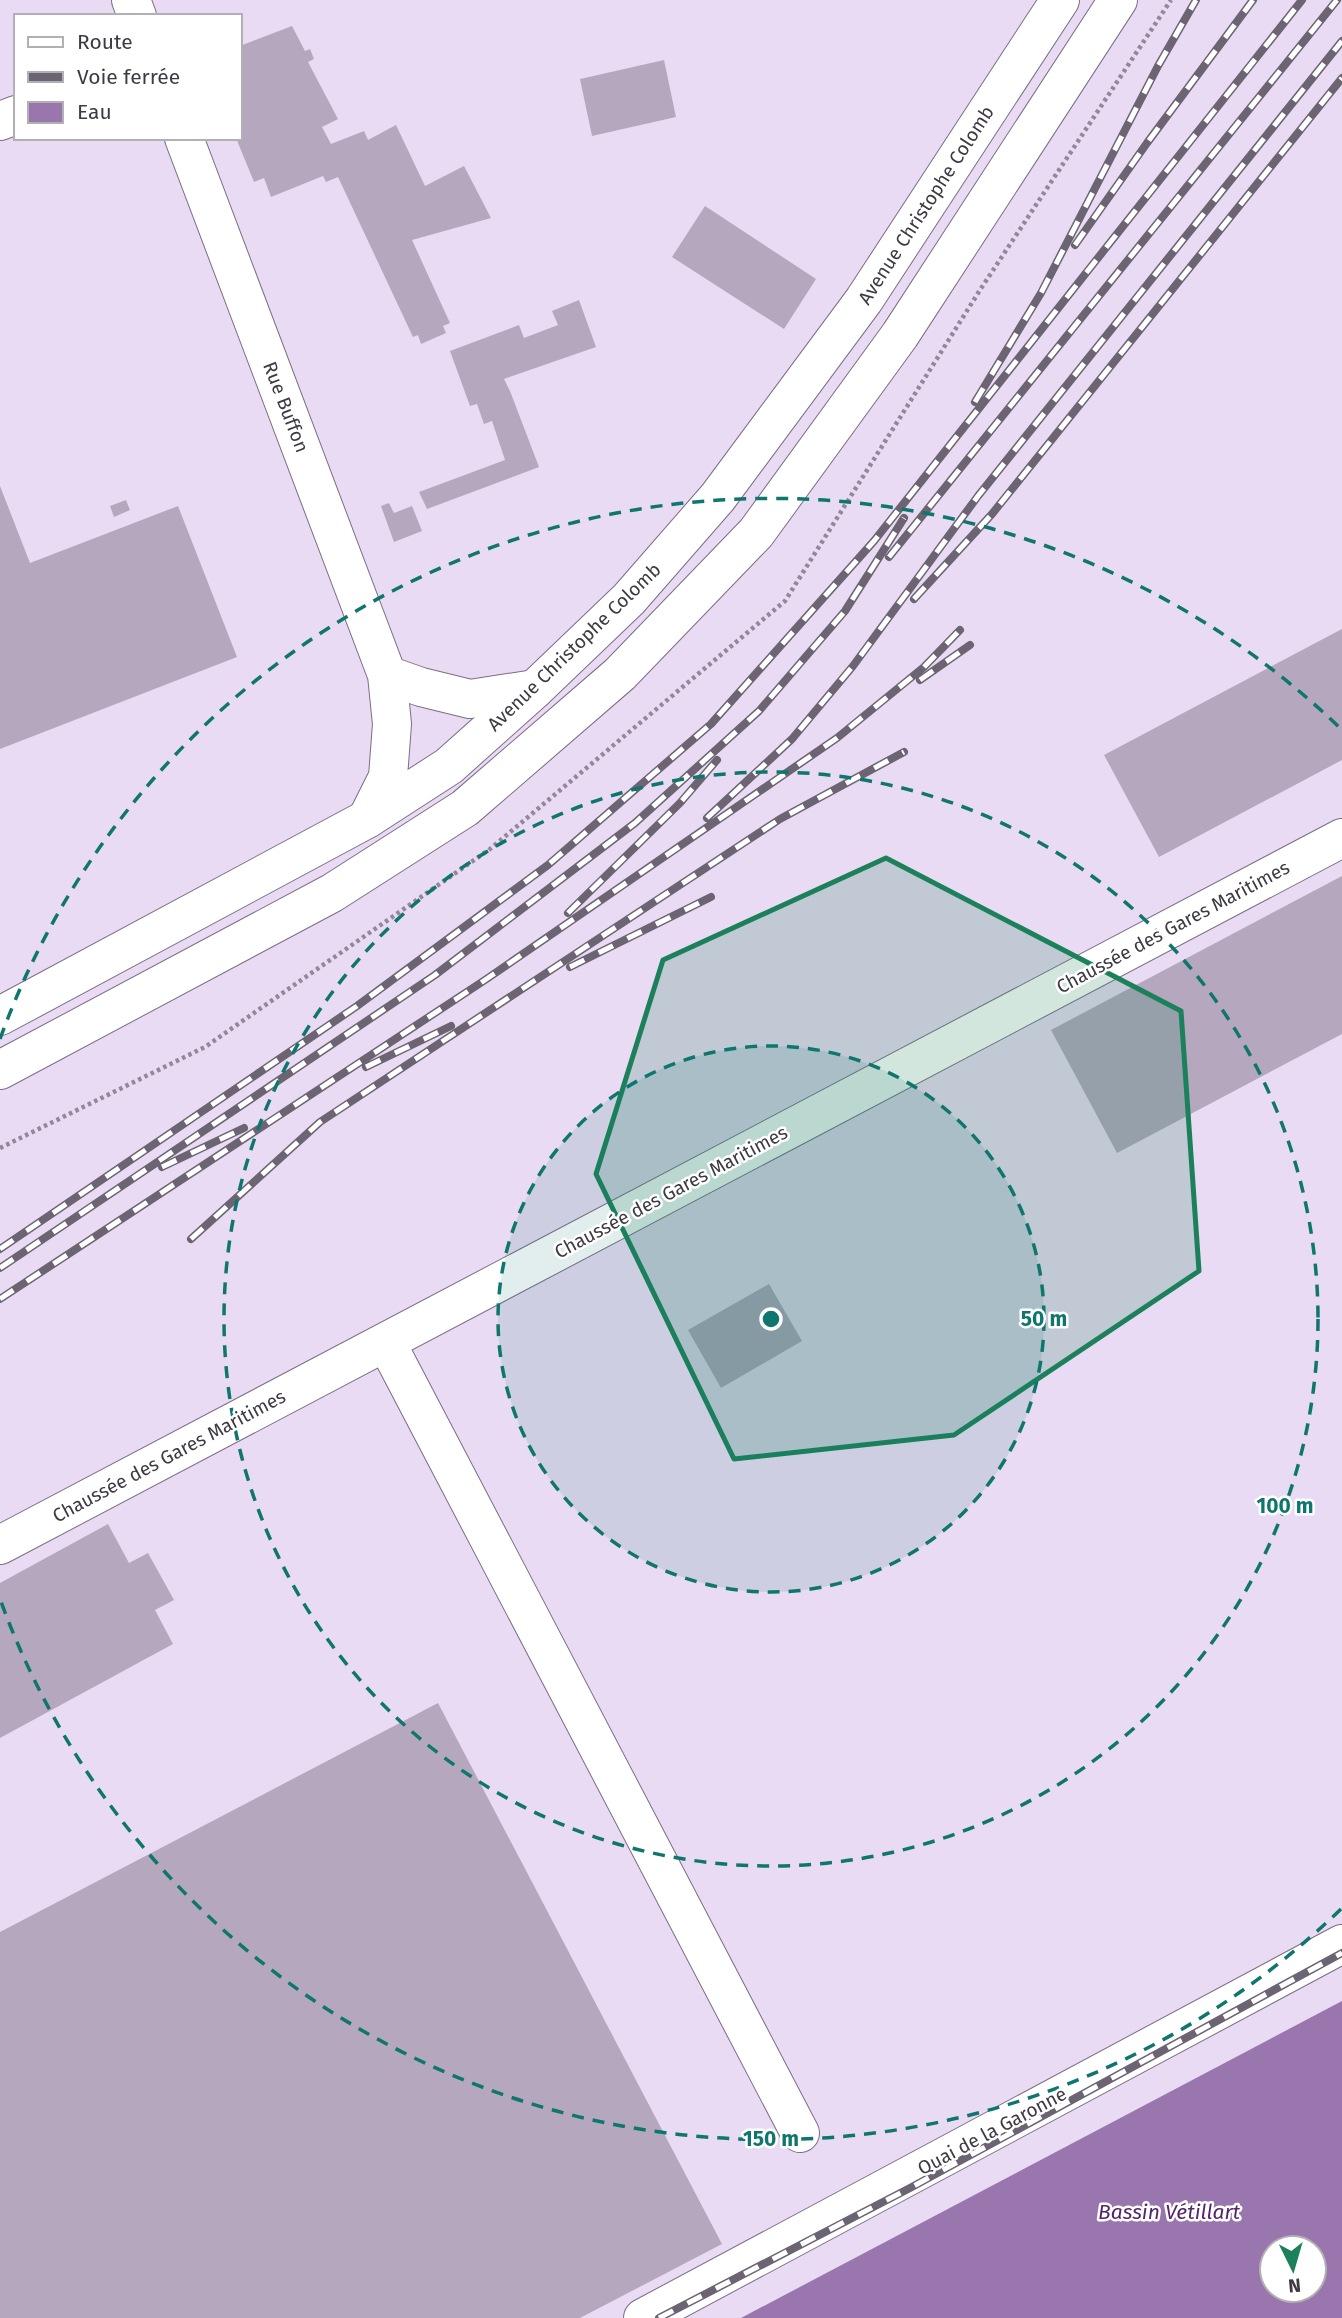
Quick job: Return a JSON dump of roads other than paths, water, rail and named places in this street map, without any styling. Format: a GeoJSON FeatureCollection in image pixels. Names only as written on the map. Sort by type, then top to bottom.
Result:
{"type":"FeatureCollection","features":[{"type":"Feature","properties":{"kind":"main road","name":"Avenue Christophe Colomb"},"geometry":{"type":"LineString","coordinates":[[0,1016],[367,819],[449,766],[629,599],[718,497],[864,300],[1060,0]]}},
{"type":"Feature","properties":{"kind":"main road"},"geometry":{"type":"LineString","coordinates":[[0,1070],[332,893],[466,808],[620,674],[764,522],[900,335],[1118,0]]}},
{"type":"Feature","properties":{"kind":"main road","name":"Rue Buffon"},"geometry":{"type":"LineString","coordinates":[[185,140],[387,675],[393,724],[388,777],[367,819]]}},
{"type":"Feature","properties":{"kind":"main road"},"geometry":{"type":"LineString","coordinates":[[387,675],[470,699],[535,689]]}},
{"type":"Feature","properties":{"kind":"main road","name":"Chaussée des Gares Maritimes"},"geometry":{"type":"LineString","coordinates":[[0,1545],[1342,838]]}},
{"type":"Feature","properties":{"kind":"main road"},"geometry":{"type":"LineString","coordinates":[[386,1342],[800,2133]]}},
{"type":"Feature","properties":{"kind":"main road","name":"Quai de la Garonne"},"geometry":{"type":"LineString","coordinates":[[643,2318],[1342,1944]]}},
{"type":"Feature","properties":{"kind":"water","name":"Bassin Vétillart"},"geometry":{"type":"Polygon","coordinates":[[[1342,2001],[1342,2318],[741,2318],[1342,2001]]]}},
{"type":"Feature","properties":{"kind":"railway"},"geometry":{"type":"LineString","coordinates":[[975,402],[1041,293],[1158,66],[1196,0]]}},
{"type":"Feature","properties":{"kind":"railway"},"geometry":{"type":"LineString","coordinates":[[1075,245],[1253,0]]}},
{"type":"Feature","properties":{"kind":"railway"},"geometry":{"type":"LineString","coordinates":[[0,1249],[357,1006],[548,865],[711,724],[874,541],[1302,0]]}},
{"type":"Feature","properties":{"kind":"railway"},"geometry":{"type":"LineString","coordinates":[[889,557],[1337,0]]}},
{"type":"Feature","properties":{"kind":"railway"},"geometry":{"type":"LineString","coordinates":[[707,818],[792,739],[853,666],[978,496],[1342,41]]}},
{"type":"Feature","properties":{"kind":"railway"},"geometry":{"type":"LineString","coordinates":[[914,599],[992,514],[1342,78]]}},
{"type":"Feature","properties":{"kind":"railway"},"geometry":{"type":"LineString","coordinates":[[0,1268],[435,975],[635,823],[759,711],[845,611],[904,518]]}},
{"type":"Feature","properties":{"kind":"railway"},"geometry":{"type":"LineString","coordinates":[[0,1299],[485,980],[837,738],[924,667],[960,630]]}},
{"type":"Feature","properties":{"kind":"railway"},"geometry":{"type":"LineString","coordinates":[[920,680],[970,645]]}},
{"type":"Feature","properties":{"kind":"railway"},"geometry":{"type":"LineString","coordinates":[[191,1239],[320,1122],[780,819],[904,752]]}},
{"type":"Feature","properties":{"kind":"railway"},"geometry":{"type":"LineString","coordinates":[[568,913],[680,803],[717,760]]}},
{"type":"Feature","properties":{"kind":"railway"},"geometry":{"type":"LineString","coordinates":[[570,967],[711,897]]}},
{"type":"Feature","properties":{"kind":"railway"},"geometry":{"type":"LineString","coordinates":[[366,1067],[451,1026]]}},
{"type":"Feature","properties":{"kind":"railway"},"geometry":{"type":"LineString","coordinates":[[162,1167],[244,1128]]}},
{"type":"Feature","properties":{"kind":"railway"},"geometry":{"type":"LineString","coordinates":[[659,2318],[910,2188],[1342,1953]]}}]}
